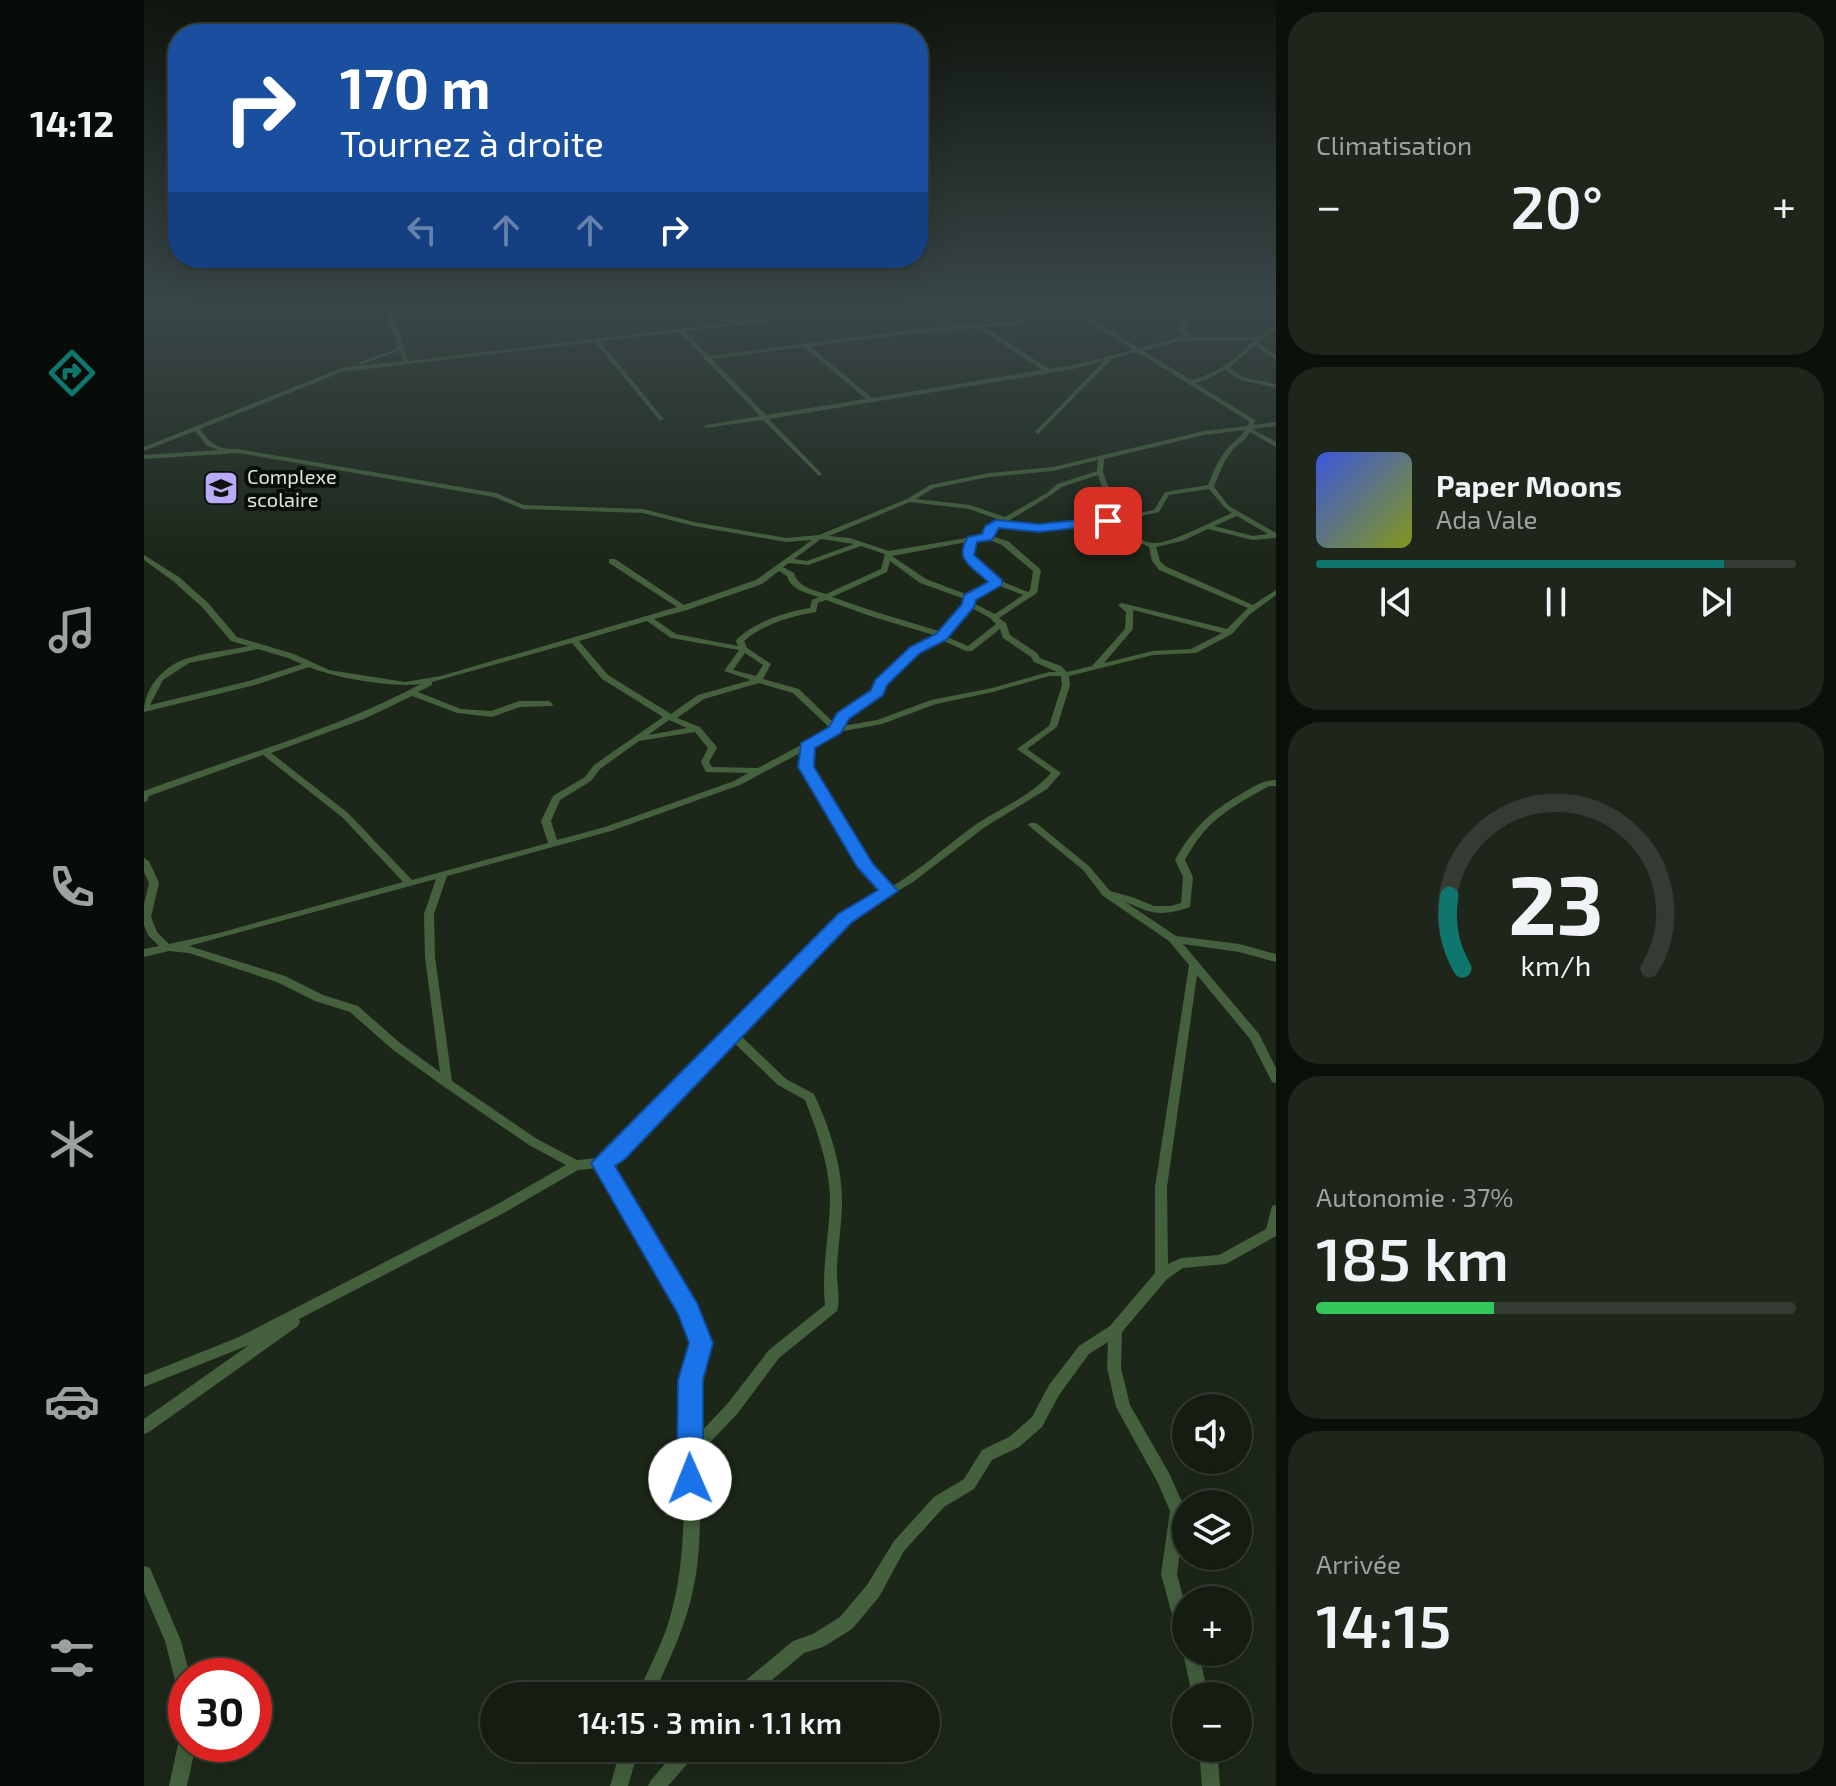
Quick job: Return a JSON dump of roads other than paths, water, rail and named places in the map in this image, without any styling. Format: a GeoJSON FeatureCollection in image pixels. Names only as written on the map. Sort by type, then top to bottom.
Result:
{"type":"FeatureCollection","features":[{"type":"Feature","properties":{"kind":"street"},"geometry":{"type":"LineString","coordinates":[[144,449],[293,390]]}},
{"type":"Feature","properties":{"kind":"street"},"geometry":{"type":"LineString","coordinates":[[638,390],[661,419]]}},
{"type":"Feature","properties":{"kind":"street"},"geometry":{"type":"LineString","coordinates":[[738,390],[819,474]]}},
{"type":"Feature","properties":{"kind":"street"},"geometry":{"type":"LineString","coordinates":[[859,390],[872,401]]}},
{"type":"Feature","properties":{"kind":"street"},"geometry":{"type":"LineString","coordinates":[[707,427],[936,390]]}},
{"type":"Feature","properties":{"kind":"street"},"geometry":{"type":"LineString","coordinates":[[1038,432],[1079,390]]}},
{"type":"Feature","properties":{"kind":"street"},"geometry":{"type":"LineString","coordinates":[[1203,390],[1253,421],[1243,440],[1233,444],[1217,468],[1211,487]]}},
{"type":"Feature","properties":{"kind":"street"},"geometry":{"type":"LineString","coordinates":[[144,557],[176,579],[205,605],[234,639],[327,672],[405,684],[435,679],[684,608],[759,582],[820,537],[909,500],[932,486],[989,475],[1053,469],[1204,433],[1276,424]]}},
{"type":"Feature","properties":{"kind":"street"},"geometry":{"type":"LineString","coordinates":[[1248,429],[1276,445]]}},
{"type":"Feature","properties":{"kind":"street"},"geometry":{"type":"LineString","coordinates":[[144,1381],[244,1341],[498,1210],[576,1165],[602,1163],[618,1153],[844,918],[910,880],[1001,812],[1044,787],[1056,773],[1021,749],[1053,727],[1066,685],[1065,674],[1016,645],[1006,636],[998,620],[969,601],[923,581],[888,554],[862,543],[820,537],[786,540],[694,524],[643,511],[523,507],[496,495],[209,445],[198,430]]}},
{"type":"Feature","properties":{"kind":"street"},"geometry":{"type":"LineString","coordinates":[[144,457],[238,451]]}},
{"type":"Feature","properties":{"kind":"street"},"geometry":{"type":"LineString","coordinates":[[1101,458],[1100,472],[1112,520],[1125,534],[1152,546],[1210,527],[1237,513]]}},
{"type":"Feature","properties":{"kind":"street"},"geometry":{"type":"LineString","coordinates":[[987,537],[990,529],[1049,494],[1055,486],[1084,480],[1100,472]]}},
{"type":"Feature","properties":{"kind":"street"},"geometry":{"type":"LineString","coordinates":[[1211,487],[1222,497],[1219,499],[1237,513],[1275,535]]}},
{"type":"Feature","properties":{"kind":"street"},"geometry":{"type":"LineString","coordinates":[[909,500],[980,509],[1000,522],[1039,528],[1112,520],[1157,511],[1167,493],[1211,487]]}},
{"type":"Feature","properties":{"kind":"street"},"geometry":{"type":"LineString","coordinates":[[1210,527],[1253,538],[1275,535]]}},
{"type":"Feature","properties":{"kind":"street"},"geometry":{"type":"LineString","coordinates":[[779,568],[791,575],[792,581],[801,588],[942,636],[969,649],[1026,594],[1034,591],[1037,570],[1005,543],[987,537],[888,554]]}},
{"type":"Feature","properties":{"kind":"street"},"geometry":{"type":"LineString","coordinates":[[972,539],[967,549],[968,556],[997,582],[1026,594]]}},
{"type":"Feature","properties":{"kind":"street"},"geometry":{"type":"LineString","coordinates":[[789,561],[808,563],[862,543]]}},
{"type":"Feature","properties":{"kind":"street"},"geometry":{"type":"LineString","coordinates":[[1152,546],[1156,561],[1162,568],[1254,608]]}},
{"type":"Feature","properties":{"kind":"street"},"geometry":{"type":"LineString","coordinates":[[744,649],[740,641],[746,635],[786,617],[813,610],[815,602],[884,570],[888,554]]}},
{"type":"Feature","properties":{"kind":"street"},"geometry":{"type":"LineString","coordinates":[[612,561],[684,608]]}},
{"type":"Feature","properties":{"kind":"street"},"geometry":{"type":"LineString","coordinates":[[836,730],[843,716],[878,692],[880,683],[909,655],[942,636],[969,601],[997,582]]}},
{"type":"Feature","properties":{"kind":"street"},"geometry":{"type":"LineString","coordinates":[[144,953],[219,936],[443,875],[675,806],[737,783],[836,730],[879,722],[934,702],[1049,674],[1095,668],[1153,653],[1193,651],[1229,632],[1276,592]]}},
{"type":"Feature","properties":{"kind":"street"},"geometry":{"type":"LineString","coordinates":[[1095,668],[1129,629],[1130,611],[1122,605],[1229,632]]}},
{"type":"Feature","properties":{"kind":"street"},"geometry":{"type":"LineString","coordinates":[[553,844],[546,821],[556,798],[588,779],[597,767],[701,697],[757,681],[767,664],[744,649],[674,636],[648,618]]}},
{"type":"Feature","properties":{"kind":"street"},"geometry":{"type":"LineString","coordinates":[[573,639],[605,677],[670,717],[697,729],[713,748],[705,762],[709,770],[758,771]]}},
{"type":"Feature","properties":{"kind":"street"},"geometry":{"type":"LineString","coordinates":[[144,709],[160,679],[186,661],[257,646]]}},
{"type":"Feature","properties":{"kind":"street"},"geometry":{"type":"LineString","coordinates":[[744,649],[728,671],[796,691],[836,730]]}},
{"type":"Feature","properties":{"kind":"street"},"geometry":{"type":"LineString","coordinates":[[144,709],[252,683],[309,664]]}},
{"type":"Feature","properties":{"kind":"street"},"geometry":{"type":"LineString","coordinates":[[144,796],[193,775],[311,737],[412,693],[435,679]]}},
{"type":"Feature","properties":{"kind":"street"},"geometry":{"type":"LineString","coordinates":[[412,693],[460,711],[492,714],[519,704],[549,704]]}},
{"type":"Feature","properties":{"kind":"street"},"geometry":{"type":"LineString","coordinates":[[641,739],[697,729]]}},
{"type":"Feature","properties":{"kind":"street"},"geometry":{"type":"LineString","coordinates":[[807,746],[806,767],[866,867],[889,891]]}},
{"type":"Feature","properties":{"kind":"street"},"geometry":{"type":"LineString","coordinates":[[266,753],[345,815],[410,884]]}},
{"type":"Feature","properties":{"kind":"street"},"geometry":{"type":"LineString","coordinates":[[1107,894],[1121,895],[1144,907],[1167,913],[1186,905],[1188,877],[1180,860],[1192,836],[1207,818],[1267,783],[1276,783]]}},
{"type":"Feature","properties":{"kind":"street"},"geometry":{"type":"LineString","coordinates":[[1033,825],[1086,868],[1107,894],[1173,939],[1255,1037],[1276,1079]]}},
{"type":"Feature","properties":{"kind":"street"},"geometry":{"type":"LineString","coordinates":[[144,861],[154,883],[146,917],[152,933],[166,947],[190,950],[281,979],[319,998],[354,1009],[396,1046],[447,1083],[533,1142],[576,1165]]}},
{"type":"Feature","properties":{"kind":"street"},"geometry":{"type":"LineString","coordinates":[[443,875],[429,914],[430,957],[447,1083]]}},
{"type":"Feature","properties":{"kind":"street"},"geometry":{"type":"LineString","coordinates":[[1173,939],[1225,945],[1276,958]]}},
{"type":"Feature","properties":{"kind":"street"},"geometry":{"type":"LineString","coordinates":[[1162,1275],[1161,1187],[1193,966]]}},
{"type":"Feature","properties":{"kind":"street"},"geometry":{"type":"LineString","coordinates":[[689,1454],[733,1408],[774,1354],[832,1307],[827,1280],[837,1197],[824,1132],[810,1097],[782,1082],[732,1034]]}},
{"type":"Feature","properties":{"kind":"street"},"geometry":{"type":"LineString","coordinates":[[602,1163],[688,1310],[701,1343],[691,1380],[689,1454],[692,1529],[687,1583],[676,1625],[651,1682]]}},
{"type":"Feature","properties":{"kind":"street"},"geometry":{"type":"LineString","coordinates":[[757,1682],[799,1647],[817,1641],[846,1623],[873,1591],[906,1538],[939,1502],[969,1484],[987,1455],[1014,1442],[1037,1422],[1054,1390],[1084,1350],[1115,1330],[1162,1275],[1181,1263],[1221,1260],[1274,1237],[1276,1210]]}},
{"type":"Feature","properties":{"kind":"street"},"geometry":{"type":"LineString","coordinates":[[144,1427],[323,1301]]}},
{"type":"Feature","properties":{"kind":"street"},"geometry":{"type":"LineString","coordinates":[[1115,1330],[1114,1368],[1123,1407],[1164,1478],[1178,1511],[1169,1574],[1172,1586]]}},
{"type":"Feature","properties":{"kind":"street"},"geometry":{"type":"LineString","coordinates":[[144,1574],[177,1658]]}},
{"type":"Feature","properties":{"kind":"street"},"geometry":{"type":"LineString","coordinates":[[178,1786],[183,1762]]}},
{"type":"Feature","properties":{"kind":"street"},"geometry":{"type":"LineString","coordinates":[[619,1786],[626,1762]]}},
{"type":"Feature","properties":{"kind":"street"},"geometry":{"type":"LineString","coordinates":[[657,1786],[678,1762]]}},
{"type":"Feature","properties":{"kind":"street"},"geometry":{"type":"LineString","coordinates":[[1209,1762],[1211,1786]]}},
{"type":"Feature","properties":{"kind":"place","name":"Complexe scolaire"},"geometry":{"type":"Point","coordinates":[221,488]}}]}
